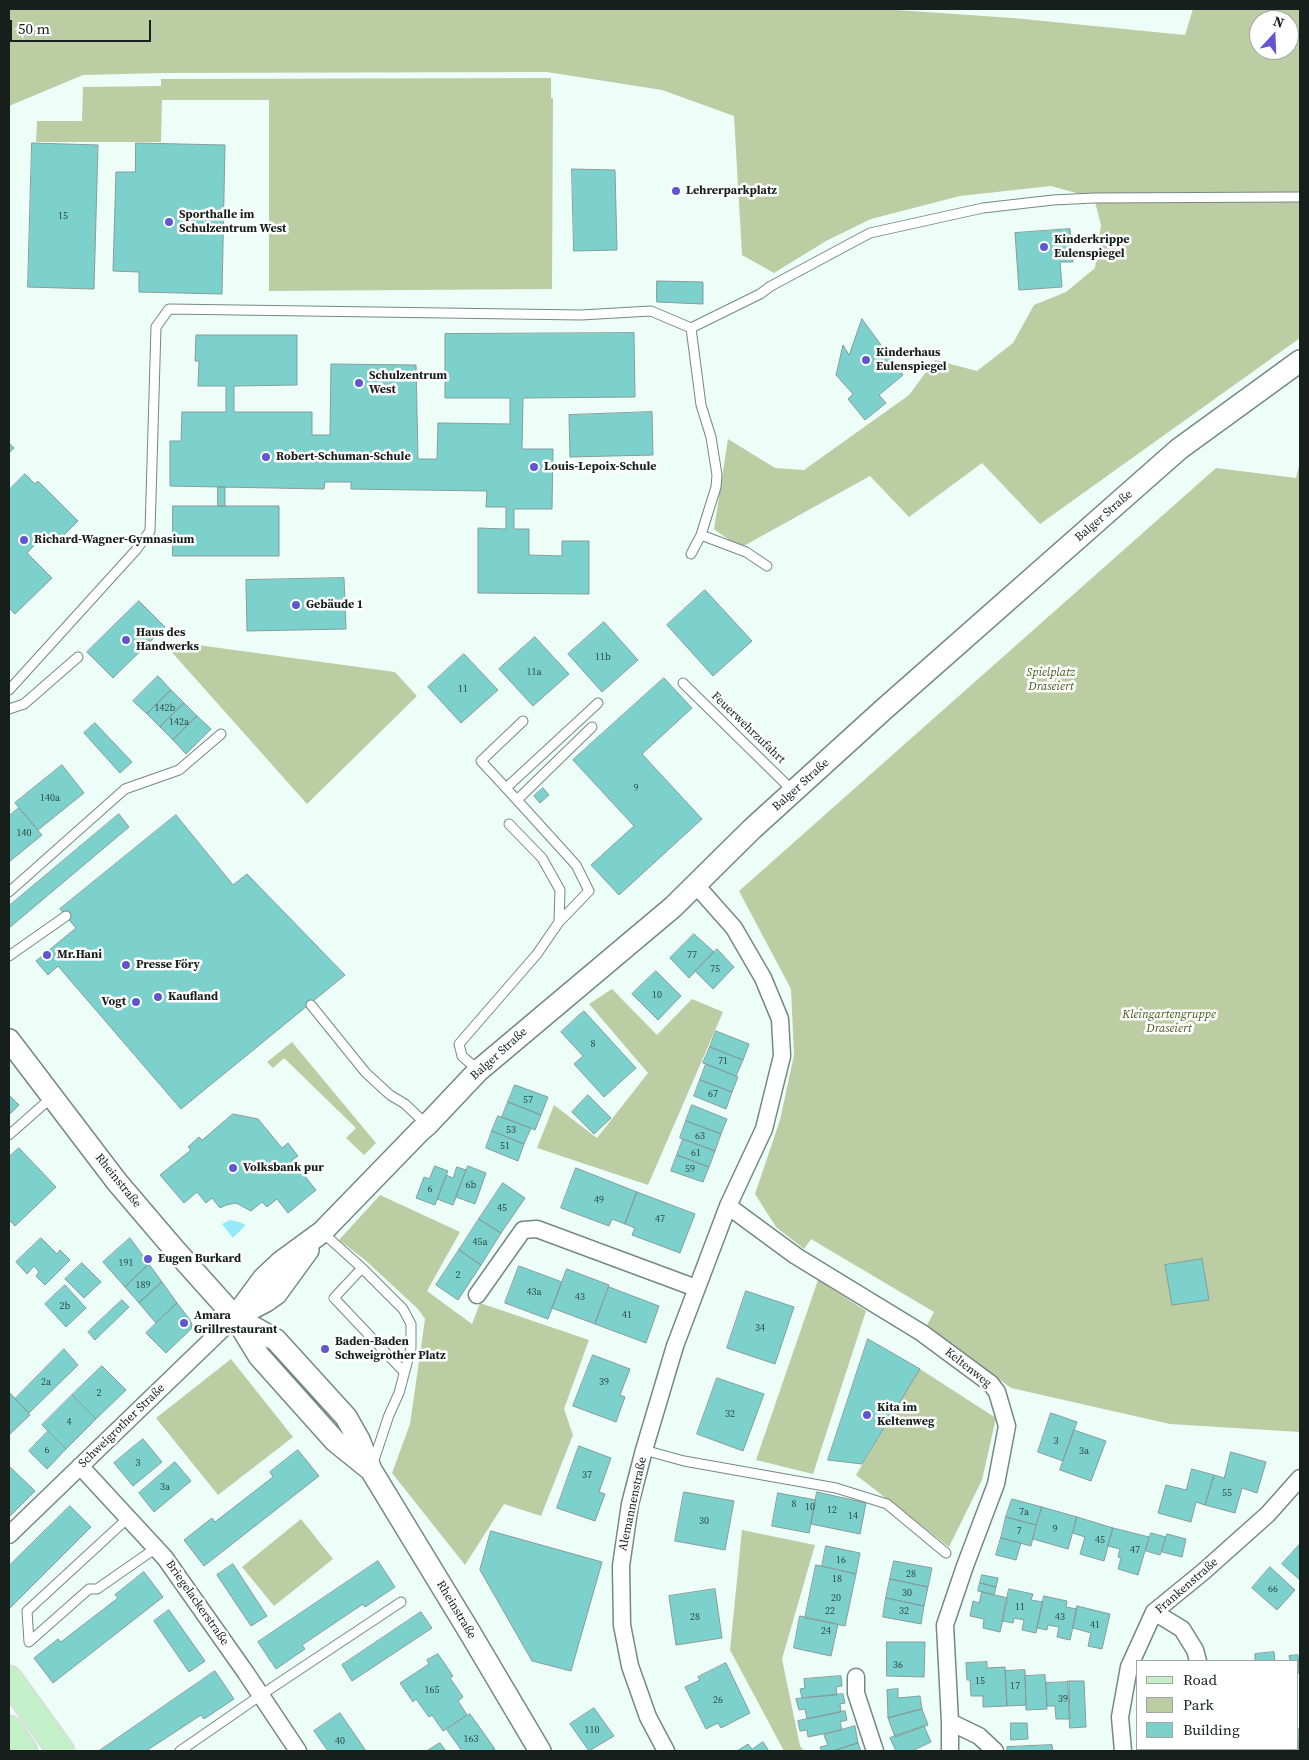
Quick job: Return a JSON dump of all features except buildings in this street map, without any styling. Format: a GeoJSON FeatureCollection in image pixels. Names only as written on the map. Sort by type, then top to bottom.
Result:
{"type":"FeatureCollection","features":[{"type":"Feature","properties":{"kind":"main road"},"geometry":{"type":"LineString","coordinates":[[9,1679],[61,1751]]}},
{"type":"Feature","properties":{"kind":"main road"},"geometry":{"type":"LineString","coordinates":[[9,1729],[24,1751]]}},
{"type":"Feature","properties":{"kind":"street","name":"Balger Straße"},"geometry":{"type":"LineString","coordinates":[[235,1317],[263,1279],[281,1262],[322,1232],[427,1126],[478,1070],[673,907],[695,884],[890,704],[1179,449],[1300,361]]}},
{"type":"Feature","properties":{"kind":"street","name":"Alemannenstraße"},"geometry":{"type":"LineString","coordinates":[[666,1751],[648,1717],[630,1666],[622,1624],[620,1566],[630,1504],[675,1346],[728,1206],[764,1129],[782,1056],[780,1019],[763,978],[734,928],[695,884]]}},
{"type":"Feature","properties":{"kind":"street","name":"Rheinstraße"},"geometry":{"type":"LineString","coordinates":[[9,1040],[117,1182],[175,1250],[235,1317],[276,1340],[346,1417],[359,1440],[371,1470],[540,1751]]}},
{"type":"Feature","properties":{"kind":"street","name":"Keltenweg"},"geometry":{"type":"LineString","coordinates":[[728,1206],[796,1256],[922,1333],[991,1384],[997,1392],[1008,1426],[996,1484],[945,1625],[950,1751]]}},
{"type":"Feature","properties":{"kind":"street"},"geometry":{"type":"LineString","coordinates":[[477,1296],[523,1230],[537,1229],[696,1288]]}},
{"type":"Feature","properties":{"kind":"street","name":"Schweigrother Straße"},"geometry":{"type":"LineString","coordinates":[[9,1535],[235,1317]]}},
{"type":"Feature","properties":{"kind":"street","name":"Briegelackerstraße"},"geometry":{"type":"LineString","coordinates":[[80,1466],[165,1558],[298,1751]]}},
{"type":"Feature","properties":{"kind":"street","name":"Frankenstraße"},"geometry":{"type":"LineString","coordinates":[[1123,1751],[1120,1716],[1129,1668],[1154,1612],[1203,1572],[1268,1514],[1300,1478]]}},
{"type":"Feature","properties":{"kind":"street"},"geometry":{"type":"LineString","coordinates":[[1154,1612],[1182,1629],[1195,1650],[1198,1660]]}},
{"type":"Feature","properties":{"kind":"street"},"geometry":{"type":"LineString","coordinates":[[856,1678],[856,1693],[875,1751]]}},
{"type":"Feature","properties":{"kind":"street"},"geometry":{"type":"LineString","coordinates":[[950,1722],[979,1736],[995,1751]]}},
{"type":"Feature","properties":{"kind":"lane"},"geometry":{"type":"LineString","coordinates":[[9,690],[136,550],[150,531],[156,326],[169,309],[581,315],[651,311],[691,328],[760,294],[771,286],[870,233],[983,208],[1053,200],[1094,198],[1300,197]]}},
{"type":"Feature","properties":{"kind":"lane"},"geometry":{"type":"LineString","coordinates":[[691,328],[700,405],[711,437],[717,475],[716,487],[701,535],[691,554]]}},
{"type":"Feature","properties":{"kind":"lane"},"geometry":{"type":"LineString","coordinates":[[701,535],[746,552],[768,566]]}},
{"type":"Feature","properties":{"kind":"lane"},"geometry":{"type":"LineString","coordinates":[[9,709],[24,704],[78,657]]}},
{"type":"Feature","properties":{"kind":"lane","name":"Feuerwehrzufahrt"},"geometry":{"type":"LineString","coordinates":[[683,683],[795,792]]}},
{"type":"Feature","properties":{"kind":"lane"},"geometry":{"type":"LineString","coordinates":[[506,788],[598,703]]}},
{"type":"Feature","properties":{"kind":"lane"},"geometry":{"type":"LineString","coordinates":[[478,1070],[462,1056],[459,1044],[537,954],[560,922],[589,891],[576,865],[480,760],[523,721]]}},
{"type":"Feature","properties":{"kind":"lane"},"geometry":{"type":"LineString","coordinates":[[517,800],[592,727]]}},
{"type":"Feature","properties":{"kind":"lane"},"geometry":{"type":"LineString","coordinates":[[9,892],[125,789],[179,770],[221,734]]}},
{"type":"Feature","properties":{"kind":"lane"},"geometry":{"type":"LineString","coordinates":[[508,824],[542,858],[560,890],[560,922]]}},
{"type":"Feature","properties":{"kind":"lane"},"geometry":{"type":"LineString","coordinates":[[9,956],[66,916]]}},
{"type":"Feature","properties":{"kind":"lane"},"geometry":{"type":"LineString","coordinates":[[311,1005],[366,1073],[390,1095],[405,1104],[427,1126]]}},
{"type":"Feature","properties":{"kind":"lane"},"geometry":{"type":"LineString","coordinates":[[9,1135],[53,1097]]}},
{"type":"Feature","properties":{"kind":"lane"},"geometry":{"type":"LineString","coordinates":[[322,1232],[403,1309],[411,1324],[410,1348],[399,1393],[389,1415],[371,1470]]}},
{"type":"Feature","properties":{"kind":"lane"},"geometry":{"type":"LineString","coordinates":[[362,1268],[334,1298],[404,1372]]}},
{"type":"Feature","properties":{"kind":"lane"},"geometry":{"type":"LineString","coordinates":[[644,1450],[684,1461],[836,1488],[887,1504],[946,1553]]}},
{"type":"Feature","properties":{"kind":"lane"},"geometry":{"type":"LineString","coordinates":[[128,1518],[27,1611],[29,1642],[89,1588],[97,1589],[156,1548]]}},
{"type":"Feature","properties":{"kind":"lane"},"geometry":{"type":"LineString","coordinates":[[180,1751],[400,1602]]}},
{"type":"Feature","properties":{"kind":"green space"},"geometry":{"type":"Polygon","coordinates":[[[9,9],[882,9],[1013,18],[1185,35],[1193,9],[1300,9],[1300,338],[1040,524],[982,463],[909,517],[870,476],[740,548],[714,529],[728,439],[775,468],[804,470],[909,395],[935,360],[977,371],[1013,343],[1034,305],[1066,292],[1095,268],[1101,225],[1094,198],[1051,186],[960,196],[871,219],[826,241],[774,273],[742,255],[734,116],[662,90],[547,72],[83,75],[9,106],[9,9]]]}},
{"type":"Feature","properties":{"kind":"green space"},"geometry":{"type":"Polygon","coordinates":[[[551,78],[551,98],[553,98],[552,289],[269,291],[269,100],[162,100],[161,142],[36,142],[37,121],[82,121],[83,87],[161,86],[161,79],[551,78]]]}},
{"type":"Feature","properties":{"kind":"green space"},"geometry":{"type":"Polygon","coordinates":[[[1300,461],[1300,1432],[1170,1424],[1011,1388],[927,1325],[934,1312],[811,1239],[804,1249],[776,1227],[755,1194],[780,1120],[794,1055],[791,989],[739,891],[1216,468],[1296,478],[1300,461]]]}},
{"type":"Feature","properties":{"kind":"green space"},"geometry":{"type":"Polygon","coordinates":[[[161,640],[395,672],[417,696],[307,804],[161,640]]]}},
{"type":"Feature","properties":{"kind":"green space"},"geometry":{"type":"Polygon","coordinates":[[[612,989],[657,1035],[692,999],[723,1012],[648,1185],[537,1148],[554,1105],[597,1138],[648,1073],[589,1004],[612,989]]]}},
{"type":"Feature","properties":{"kind":"green space"},"geometry":{"type":"Polygon","coordinates":[[[292,1042],[376,1143],[364,1155],[346,1138],[356,1128],[284,1058],[273,1068],[267,1062],[292,1042]]]}},
{"type":"Feature","properties":{"kind":"green space"},"geometry":{"type":"Polygon","coordinates":[[[380,1195],[460,1232],[427,1291],[472,1324],[480,1303],[589,1340],[564,1409],[573,1435],[541,1516],[504,1504],[465,1565],[392,1473],[410,1424],[425,1319],[418,1309],[364,1259],[339,1240],[380,1195]]]}},
{"type":"Feature","properties":{"kind":"green space"},"geometry":{"type":"Polygon","coordinates":[[[818,1280],[866,1311],[813,1474],[756,1460],[818,1280]]]}},
{"type":"Feature","properties":{"kind":"green space"},"geometry":{"type":"Polygon","coordinates":[[[231,1359],[293,1437],[218,1495],[156,1418],[231,1359]]]}},
{"type":"Feature","properties":{"kind":"green space"},"geometry":{"type":"Polygon","coordinates":[[[920,1369],[996,1418],[982,1480],[949,1547],[856,1475],[920,1369]]]}},
{"type":"Feature","properties":{"kind":"green space"},"geometry":{"type":"Polygon","coordinates":[[[301,1519],[333,1559],[274,1606],[242,1567],[301,1519]]]}},
{"type":"Feature","properties":{"kind":"green space"},"geometry":{"type":"Polygon","coordinates":[[[742,1530],[815,1545],[782,1659],[800,1746],[804,1751],[784,1751],[730,1650],[742,1530]]]}},
{"type":"Feature","properties":{"kind":"water"},"geometry":{"type":"Polygon","coordinates":[[[230,1220],[246,1225],[233,1238],[222,1224],[230,1220]]]}},
{"type":"Feature","properties":{"kind":"place","name":"Lehrerparkplatz"},"geometry":{"type":"Point","coordinates":[676,191]}},
{"type":"Feature","properties":{"kind":"place","name":"Sporthalle im Schulzentrum West"},"geometry":{"type":"Point","coordinates":[169,222]}},
{"type":"Feature","properties":{"kind":"place","name":"Kinderkrippe Eulenspiegel"},"geometry":{"type":"Point","coordinates":[1044,247]}},
{"type":"Feature","properties":{"kind":"place","name":"Kinderhaus Eulenspiegel"},"geometry":{"type":"Point","coordinates":[866,360]}},
{"type":"Feature","properties":{"kind":"place","name":"Schulzentrum West"},"geometry":{"type":"Point","coordinates":[359,383]}},
{"type":"Feature","properties":{"kind":"place","name":"Robert-Schuman-Schule"},"geometry":{"type":"Point","coordinates":[266,457]}},
{"type":"Feature","properties":{"kind":"place","name":"Louis-Lepoix-Schule"},"geometry":{"type":"Point","coordinates":[534,467]}},
{"type":"Feature","properties":{"kind":"place","name":"Richard-Wagner-Gymnasium"},"geometry":{"type":"Point","coordinates":[24,540]}},
{"type":"Feature","properties":{"kind":"place","name":"Gebäude 1"},"geometry":{"type":"Point","coordinates":[296,605]}},
{"type":"Feature","properties":{"kind":"place","name":"Haus des Handwerks"},"geometry":{"type":"Point","coordinates":[126,640]}},
{"type":"Feature","properties":{"kind":"place","name":"Mr.Hani"},"geometry":{"type":"Point","coordinates":[47,955]}},
{"type":"Feature","properties":{"kind":"place","name":"Presse Föry"},"geometry":{"type":"Point","coordinates":[126,965]}},
{"type":"Feature","properties":{"kind":"place","name":"Kaufland"},"geometry":{"type":"Point","coordinates":[158,997]}},
{"type":"Feature","properties":{"kind":"place","name":"Vogt"},"geometry":{"type":"Point","coordinates":[136,1002]}},
{"type":"Feature","properties":{"kind":"place","name":"Volksbank pur"},"geometry":{"type":"Point","coordinates":[233,1168]}},
{"type":"Feature","properties":{"kind":"place","name":"Eugen Burkard"},"geometry":{"type":"Point","coordinates":[148,1259]}},
{"type":"Feature","properties":{"kind":"place","name":"Amara Grillrestaurant"},"geometry":{"type":"Point","coordinates":[184,1323]}},
{"type":"Feature","properties":{"kind":"place","name":"Baden-Baden Schweigrother Platz"},"geometry":{"type":"Point","coordinates":[325,1349]}},
{"type":"Feature","properties":{"kind":"place","name":"Kita im Keltenweg"},"geometry":{"type":"Point","coordinates":[867,1415]}},
{"type":"Feature","properties":{"kind":"park label","name":"Spielplatz Draseiert"},"geometry":{"type":"Point","coordinates":[1051,680]}},
{"type":"Feature","properties":{"kind":"park label","name":"Kleingartengruppe Draseiert"},"geometry":{"type":"Point","coordinates":[1169,1022]}}]}
